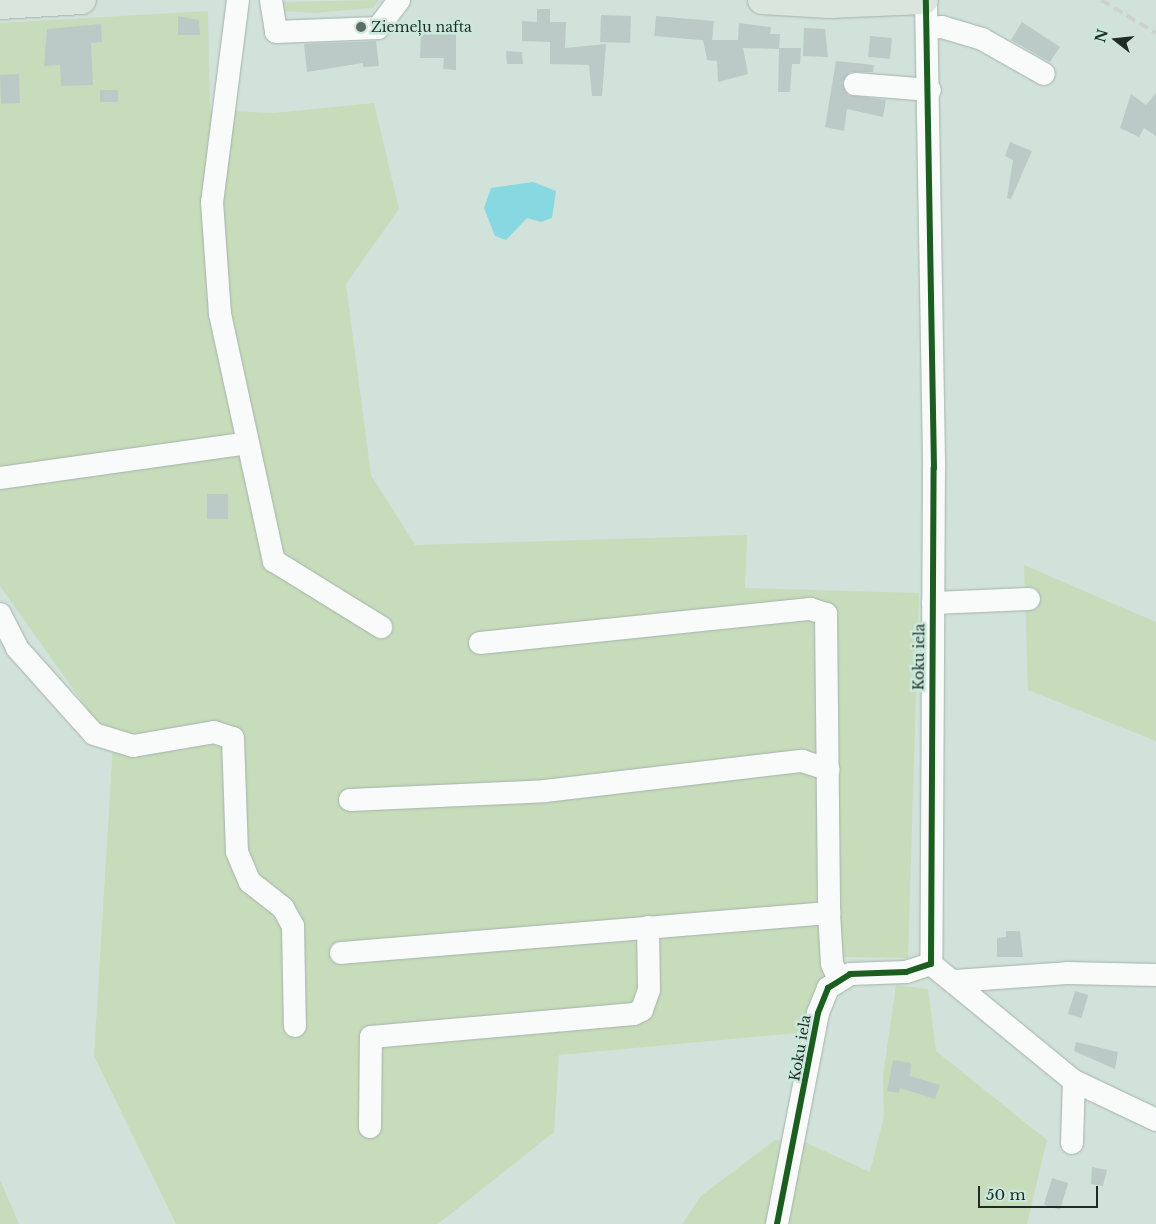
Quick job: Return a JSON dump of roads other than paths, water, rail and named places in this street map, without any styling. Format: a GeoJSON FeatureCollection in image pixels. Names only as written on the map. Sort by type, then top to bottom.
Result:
{"type":"FeatureCollection","features":[{"type":"Feature","properties":{"kind":"main road"},"geometry":{"type":"LineString","coordinates":[[0,5],[82,0]]}},
{"type":"Feature","properties":{"kind":"main road"},"geometry":{"type":"LineString","coordinates":[[762,0],[829,4],[925,0]]}},
{"type":"Feature","properties":{"kind":"street"},"geometry":{"type":"LineString","coordinates":[[238,0],[212,202],[220,314],[274,561],[380,627]]}},
{"type":"Feature","properties":{"kind":"street"},"geometry":{"type":"LineString","coordinates":[[271,0],[276,32],[378,28],[399,0]]}},
{"type":"Feature","properties":{"kind":"street","name":"Koku iela"},"geometry":{"type":"LineString","coordinates":[[777,1224],[818,1013],[828,988],[839,980],[861,971],[906,972],[931,964],[933,603],[930,28],[925,0]]}},
{"type":"Feature","properties":{"kind":"street"},"geometry":{"type":"LineString","coordinates":[[930,28],[982,39],[1044,74]]}},
{"type":"Feature","properties":{"kind":"street"},"geometry":{"type":"LineString","coordinates":[[856,84],[930,90]]}},
{"type":"Feature","properties":{"kind":"street"},"geometry":{"type":"LineString","coordinates":[[0,478],[248,443]]}},
{"type":"Feature","properties":{"kind":"street"},"geometry":{"type":"LineString","coordinates":[[933,603],[1030,599]]}},
{"type":"Feature","properties":{"kind":"street"},"geometry":{"type":"LineString","coordinates":[[480,643],[810,609],[826,614],[829,913],[832,964],[839,980]]}},
{"type":"Feature","properties":{"kind":"street"},"geometry":{"type":"LineString","coordinates":[[0,614],[17,648],[94,734],[133,746],[214,732],[233,738],[237,852],[250,882],[282,908],[293,926],[295,1026]]}},
{"type":"Feature","properties":{"kind":"street"},"geometry":{"type":"LineString","coordinates":[[350,800],[545,791],[802,761],[829,770]]}},
{"type":"Feature","properties":{"kind":"street"},"geometry":{"type":"LineString","coordinates":[[341,953],[829,913]]}},
{"type":"Feature","properties":{"kind":"street"},"geometry":{"type":"LineString","coordinates":[[370,1127],[371,1037],[634,1014],[642,1010],[649,990],[648,927]]}},
{"type":"Feature","properties":{"kind":"street"},"geometry":{"type":"LineString","coordinates":[[931,964],[954,981],[1074,1082],[1156,1120]]}},
{"type":"Feature","properties":{"kind":"street"},"geometry":{"type":"LineString","coordinates":[[954,981],[1066,973],[1156,975]]}},
{"type":"Feature","properties":{"kind":"street"},"geometry":{"type":"LineString","coordinates":[[1072,1143],[1074,1082]]}},
{"type":"Feature","properties":{"kind":"water"},"geometry":{"type":"Polygon","coordinates":[[[533,182],[556,191],[552,218],[541,222],[527,218],[506,240],[495,236],[484,208],[491,188],[533,182]]]}},
{"type":"Feature","properties":{"kind":"railway"},"geometry":{"type":"LineString","coordinates":[[1101,0],[1156,33]]}},
{"type":"Feature","properties":{"kind":"place","name":"Ziemeļu nafta"},"geometry":{"type":"Point","coordinates":[361,27]}}]}
